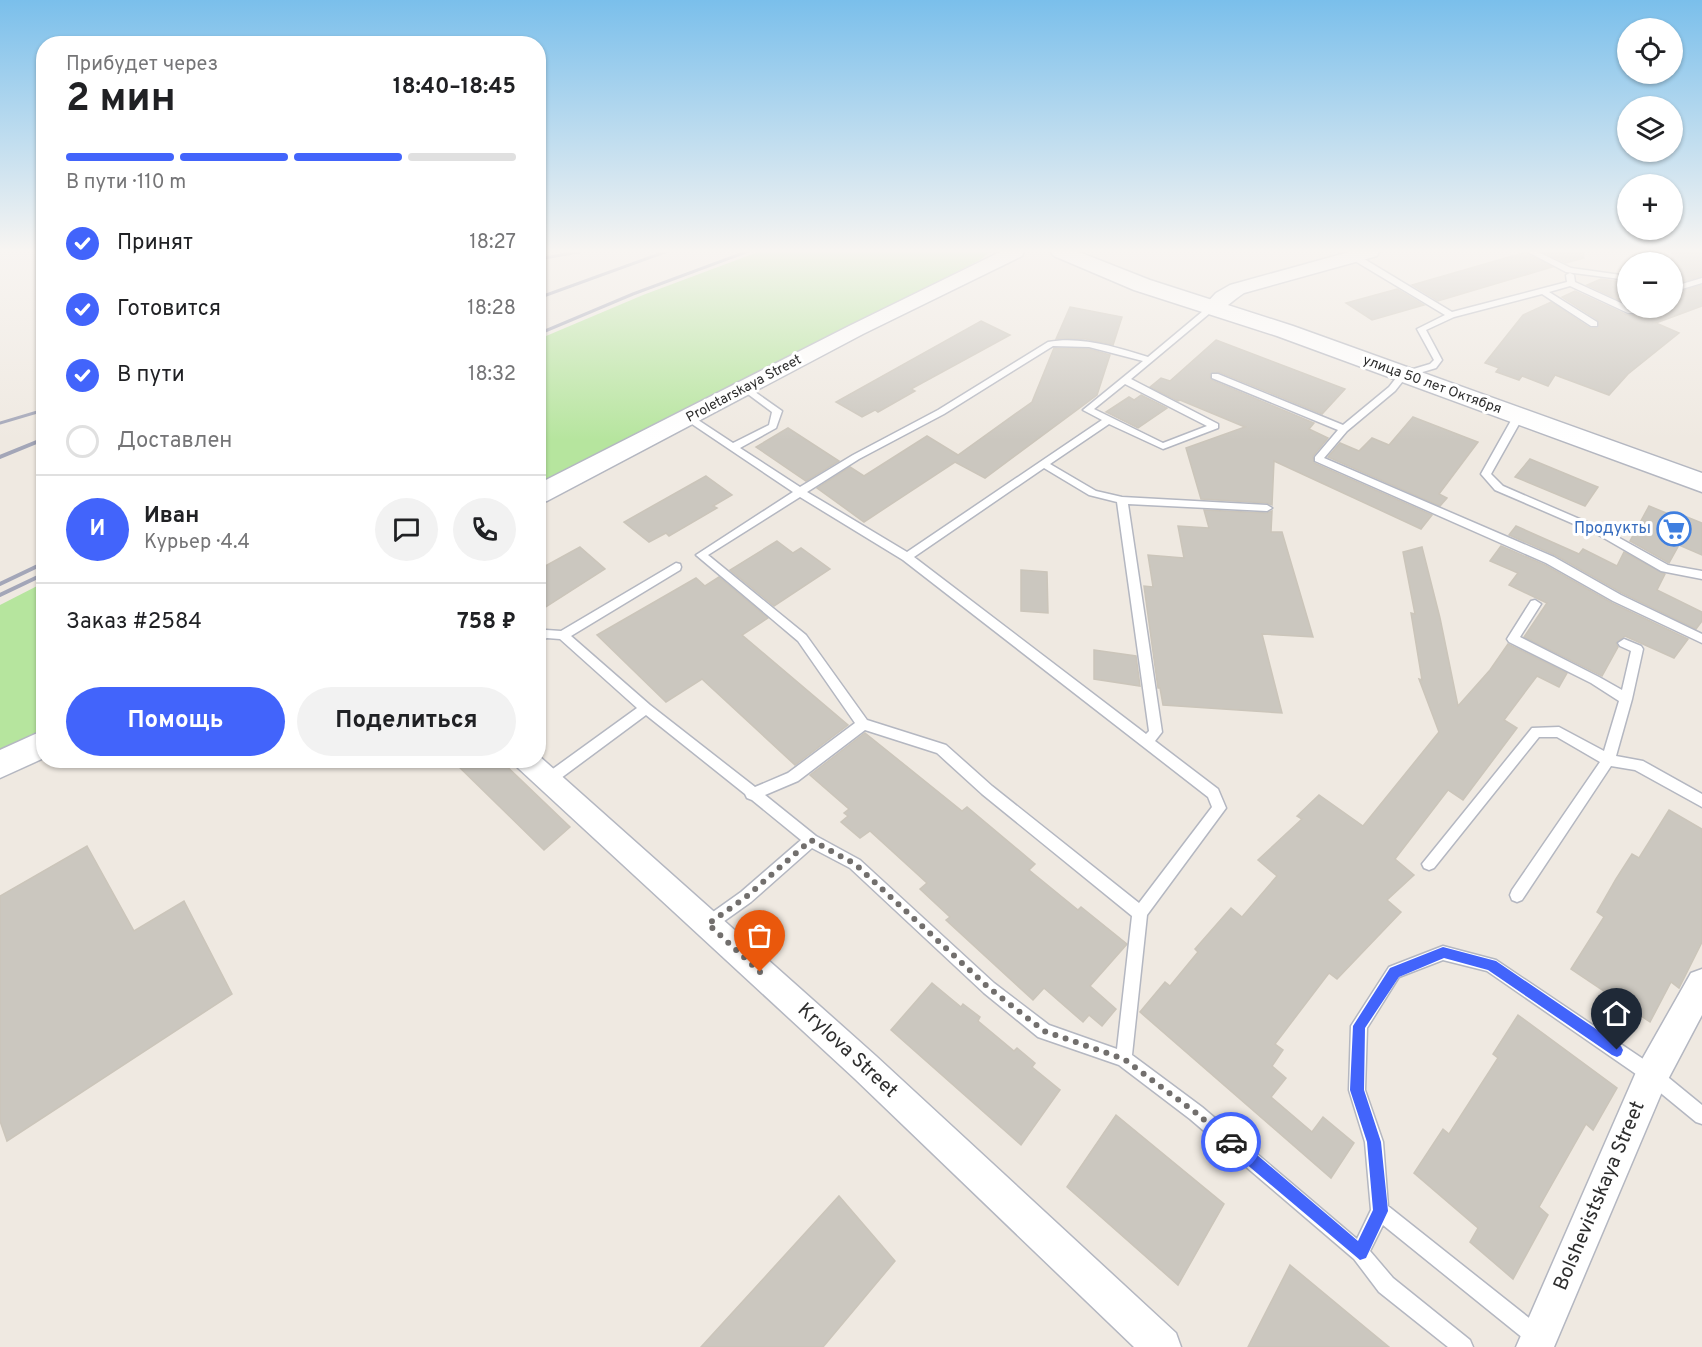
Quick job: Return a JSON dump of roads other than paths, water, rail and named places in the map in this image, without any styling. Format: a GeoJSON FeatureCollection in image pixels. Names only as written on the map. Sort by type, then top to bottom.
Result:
{"type":"FeatureCollection","features":[{"type":"Feature","properties":{"kind":"main road","name":"улица 50 лет Октября"},"geometry":{"type":"LineString","coordinates":[[1234,315],[1285,331],[1702,483]]}},
{"type":"Feature","properties":{"kind":"street","name":"Proletarskaya Street"},"geometry":{"type":"LineString","coordinates":[[546,491],[887,315]]}},
{"type":"Feature","properties":{"kind":"street"},"geometry":{"type":"LineString","coordinates":[[0,765],[36,747]]}},
{"type":"Feature","properties":{"kind":"street","name":"Krylova Street"},"geometry":{"type":"LineString","coordinates":[[538,770],[865,1067],[1162,1347]]}},
{"type":"Feature","properties":{"kind":"street","name":"Bolshevistskaya Street"},"geometry":{"type":"LineString","coordinates":[[1537,1343],[1652,1075],[1702,984]]}},
{"type":"Feature","properties":{"kind":"lane"},"geometry":{"type":"LineString","coordinates":[[1125,380],[1215,426],[1163,446],[1088,410],[1204,315]]}},
{"type":"Feature","properties":{"kind":"lane"},"geometry":{"type":"LineString","coordinates":[[1451,315],[1421,329],[1438,360],[1433,366],[1402,375],[1392,389],[1344,429],[1317,459],[1550,560],[1617,598],[1702,639]]}},
{"type":"Feature","properties":{"kind":"lane"},"geometry":{"type":"LineString","coordinates":[[1580,315],[1594,324]]}},
{"type":"Feature","properties":{"kind":"lane"},"geometry":{"type":"LineString","coordinates":[[1140,913],[987,790],[941,749],[863,724],[802,638],[701,555],[856,457],[941,412],[1051,344],[1069,342],[1127,353],[1150,360]]}},
{"type":"Feature","properties":{"kind":"lane"},"geometry":{"type":"LineString","coordinates":[[1215,376],[1344,429]]}},
{"type":"Feature","properties":{"kind":"lane"},"geometry":{"type":"LineString","coordinates":[[732,448],[773,426],[777,411],[745,389]]}},
{"type":"Feature","properties":{"kind":"lane"},"geometry":{"type":"LineString","coordinates":[[1518,417],[1486,474],[1499,488],[1601,532],[1665,568],[1702,574]]}},
{"type":"Feature","properties":{"kind":"lane"},"geometry":{"type":"LineString","coordinates":[[689,418],[800,492],[907,557],[1214,793],[1219,808],[1140,913],[1124,1059]]}},
{"type":"Feature","properties":{"kind":"lane"},"geometry":{"type":"LineString","coordinates":[[907,557],[1108,420]]}},
{"type":"Feature","properties":{"kind":"lane"},"geometry":{"type":"LineString","coordinates":[[1043,464],[1093,493],[1122,500],[1267,508]]}},
{"type":"Feature","properties":{"kind":"lane"},"geometry":{"type":"LineString","coordinates":[[1122,500],[1156,732],[1148,741]]}},
{"type":"Feature","properties":{"kind":"lane"},"geometry":{"type":"LineString","coordinates":[[546,634],[563,635],[676,567]]}},
{"type":"Feature","properties":{"kind":"lane"},"geometry":{"type":"LineString","coordinates":[[1535,604],[1513,639],[1595,680],[1626,699]]}},
{"type":"Feature","properties":{"kind":"lane"},"geometry":{"type":"LineString","coordinates":[[563,635],[646,708],[690,741],[752,794],[811,840],[855,864],[989,988],[1044,1031],[1124,1059],[1196,1113],[1360,1253],[1386,1285],[1463,1347]]}},
{"type":"Feature","properties":{"kind":"lane"},"geometry":{"type":"LineString","coordinates":[[1517,895],[1608,759],[1626,699],[1637,649],[1624,643]]}},
{"type":"Feature","properties":{"kind":"lane"},"geometry":{"type":"LineString","coordinates":[[546,765],[646,708]]}},
{"type":"Feature","properties":{"kind":"lane"},"geometry":{"type":"LineString","coordinates":[[752,794],[793,777],[863,724]]}},
{"type":"Feature","properties":{"kind":"lane"},"geometry":{"type":"LineString","coordinates":[[1429,864],[1536,732],[1559,732],[1608,759],[1638,765],[1702,801]]}},
{"type":"Feature","properties":{"kind":"lane"},"geometry":{"type":"LineString","coordinates":[[708,924],[746,897],[811,840]]}},
{"type":"Feature","properties":{"kind":"lane"},"geometry":{"type":"LineString","coordinates":[[1360,1253],[1380,1211],[1374,1142],[1357,1090],[1359,1026],[1394,972],[1443,952],[1491,965],[1652,1075],[1702,1116]]}},
{"type":"Feature","properties":{"kind":"lane"},"geometry":{"type":"LineString","coordinates":[[1380,1211],[1537,1343]]}},
{"type":"Feature","properties":{"kind":"railway"},"geometry":{"type":"LineString","coordinates":[[546,331],[583,315]]}},
{"type":"Feature","properties":{"kind":"railway"},"geometry":{"type":"LineString","coordinates":[[0,423],[36,412]]}},
{"type":"Feature","properties":{"kind":"railway"},"geometry":{"type":"LineString","coordinates":[[0,457],[36,442]]}},
{"type":"Feature","properties":{"kind":"railway"},"geometry":{"type":"LineString","coordinates":[[0,584],[36,567]]}},
{"type":"Feature","properties":{"kind":"railway"},"geometry":{"type":"LineString","coordinates":[[0,595],[36,578]]}},
{"type":"Feature","properties":{"kind":"place","name":"Продукты"},"geometry":{"type":"Point","coordinates":[1674,529]}}]}
